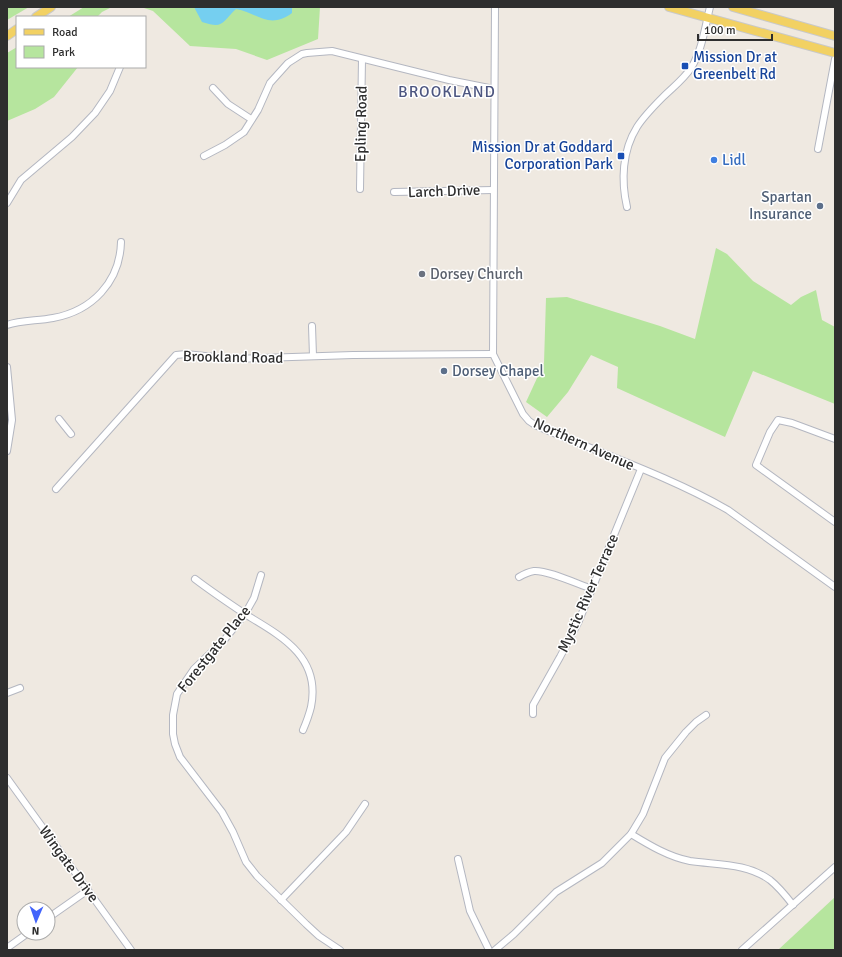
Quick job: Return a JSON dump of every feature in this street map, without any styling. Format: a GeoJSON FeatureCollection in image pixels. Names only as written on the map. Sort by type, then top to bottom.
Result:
{"type":"FeatureCollection","features":[{"type":"Feature","properties":{"kind":"main road"},"geometry":{"type":"LineString","coordinates":[[38,16],[52,7]]}},
{"type":"Feature","properties":{"kind":"main road"},"geometry":{"type":"LineString","coordinates":[[668,7],[835,53]]}},
{"type":"Feature","properties":{"kind":"main road"},"geometry":{"type":"LineString","coordinates":[[733,7],[835,36]]}},
{"type":"Feature","properties":{"kind":"main road"},"geometry":{"type":"LineString","coordinates":[[7,36],[16,30]]}},
{"type":"Feature","properties":{"kind":"street","name":"Northern Avenue"},"geometry":{"type":"LineString","coordinates":[[495,7],[493,354],[523,414],[529,421],[674,482],[728,510],[835,587]]}},
{"type":"Feature","properties":{"kind":"street"},"geometry":{"type":"LineString","coordinates":[[627,207],[624,189],[624,168],[628,146],[633,134],[643,118],[691,68],[699,50],[710,7]]}},
{"type":"Feature","properties":{"kind":"street"},"geometry":{"type":"LineString","coordinates":[[204,156],[225,145],[244,132],[258,110],[270,83],[288,63],[302,54],[332,51],[494,89]]}},
{"type":"Feature","properties":{"kind":"street","name":"Epling Road"},"geometry":{"type":"LineString","coordinates":[[360,189],[362,59]]}},
{"type":"Feature","properties":{"kind":"street"},"geometry":{"type":"LineString","coordinates":[[818,149],[835,59]]}},
{"type":"Feature","properties":{"kind":"street"},"geometry":{"type":"LineString","coordinates":[[7,202],[21,180],[77,133],[95,113],[110,91],[120,68]]}},
{"type":"Feature","properties":{"kind":"street"},"geometry":{"type":"LineString","coordinates":[[214,88],[228,104],[251,119]]}},
{"type":"Feature","properties":{"kind":"street","name":"Larch Drive"},"geometry":{"type":"LineString","coordinates":[[394,192],[493,190]]}},
{"type":"Feature","properties":{"kind":"street"},"geometry":{"type":"LineString","coordinates":[[7,325],[64,316],[83,307],[102,291],[113,275],[119,260],[121,242]]}},
{"type":"Feature","properties":{"kind":"street"},"geometry":{"type":"LineString","coordinates":[[312,326],[313,356]]}},
{"type":"Feature","properties":{"kind":"street","name":"Brookland Road"},"geometry":{"type":"LineString","coordinates":[[56,489],[176,355],[186,354],[232,359],[433,353],[493,354]]}},
{"type":"Feature","properties":{"kind":"street"},"geometry":{"type":"LineString","coordinates":[[7,367],[12,420],[7,451]]}},
{"type":"Feature","properties":{"kind":"street"},"geometry":{"type":"LineString","coordinates":[[59,420],[70,434]]}},
{"type":"Feature","properties":{"kind":"street"},"geometry":{"type":"LineString","coordinates":[[835,439],[792,423],[778,420],[770,432],[756,465],[835,522]]}},
{"type":"Feature","properties":{"kind":"street","name":"Mystic River Terrace"},"geometry":{"type":"LineString","coordinates":[[533,714],[533,705],[578,623],[641,469]]}},
{"type":"Feature","properties":{"kind":"street"},"geometry":{"type":"LineString","coordinates":[[520,577],[527,572],[544,572],[592,589]]}},
{"type":"Feature","properties":{"kind":"street","name":"Forestgate Place"},"geometry":{"type":"LineString","coordinates":[[261,575],[254,598],[245,614],[225,639],[194,669],[180,689],[175,703],[173,734],[180,757],[222,812],[233,832],[246,862],[281,900],[319,936],[340,950]]}},
{"type":"Feature","properties":{"kind":"street"},"geometry":{"type":"LineString","coordinates":[[195,579],[245,614],[279,635],[295,648],[306,664],[310,674],[312,696],[311,706],[303,730]]}},
{"type":"Feature","properties":{"kind":"street"},"geometry":{"type":"LineString","coordinates":[[7,693],[20,688]]}},
{"type":"Feature","properties":{"kind":"street"},"geometry":{"type":"LineString","coordinates":[[495,950],[514,934],[556,892],[602,864],[631,834],[643,814],[665,758],[691,727],[706,715]]}},
{"type":"Feature","properties":{"kind":"street","name":"Wingate Drive"},"geometry":{"type":"LineString","coordinates":[[7,778],[131,950]]}},
{"type":"Feature","properties":{"kind":"street"},"geometry":{"type":"LineString","coordinates":[[281,900],[346,832],[365,804]]}},
{"type":"Feature","properties":{"kind":"street"},"geometry":{"type":"LineString","coordinates":[[631,834],[656,849],[683,859],[738,867],[756,872],[774,884],[793,905]]}},
{"type":"Feature","properties":{"kind":"street"},"geometry":{"type":"LineString","coordinates":[[458,859],[470,911],[489,950]]}},
{"type":"Feature","properties":{"kind":"street"},"geometry":{"type":"LineString","coordinates":[[742,950],[835,867]]}},
{"type":"Feature","properties":{"kind":"street"},"geometry":{"type":"LineString","coordinates":[[56,912],[88,890]]}},
{"type":"Feature","properties":{"kind":"street"},"geometry":{"type":"LineString","coordinates":[[7,948],[17,941]]}},
{"type":"Feature","properties":{"kind":"green space"},"geometry":{"type":"Polygon","coordinates":[[[7,7],[29,7],[7,20],[7,7]]]}},
{"type":"Feature","properties":{"kind":"green space"},"geometry":{"type":"Polygon","coordinates":[[[84,7],[112,7],[102,12],[98,16],[70,16],[84,7]]]}},
{"type":"Feature","properties":{"kind":"green space"},"geometry":{"type":"Polygon","coordinates":[[[141,7],[320,7],[318,39],[267,60],[236,49],[190,46],[153,11],[141,7]]]}},
{"type":"Feature","properties":{"kind":"green space"},"geometry":{"type":"Polygon","coordinates":[[[16,48],[16,68],[77,68],[54,97],[35,109],[7,121],[7,53],[16,48]]]}},
{"type":"Feature","properties":{"kind":"green space"},"geometry":{"type":"Polygon","coordinates":[[[716,248],[727,254],[753,281],[791,305],[801,297],[816,290],[822,320],[835,327],[835,404],[753,371],[725,437],[617,388],[618,367],[591,355],[568,392],[547,417],[526,402],[544,363],[546,298],[567,297],[660,326],[695,339],[716,248]]]}},
{"type":"Feature","properties":{"kind":"green space"},"geometry":{"type":"Polygon","coordinates":[[[835,897],[835,950],[778,950],[835,897]]]}},
{"type":"Feature","properties":{"kind":"water"},"geometry":{"type":"Polygon","coordinates":[[[194,7],[292,7],[292,13],[284,18],[270,20],[236,9],[222,23],[214,25],[202,22],[194,7]]]}},
{"type":"Feature","properties":{"kind":"place","name":"Mission Dr at Greenbelt Rd"},"geometry":{"type":"Point","coordinates":[685,66]}},
{"type":"Feature","properties":{"kind":"place","name":"Mission Dr at Goddard Corporation Park"},"geometry":{"type":"Point","coordinates":[621,156]}},
{"type":"Feature","properties":{"kind":"place","name":"Lidl"},"geometry":{"type":"Point","coordinates":[714,160]}},
{"type":"Feature","properties":{"kind":"place","name":"Spartan Insurance"},"geometry":{"type":"Point","coordinates":[820,206]}},
{"type":"Feature","properties":{"kind":"place","name":"Dorsey Church"},"geometry":{"type":"Point","coordinates":[422,274]}},
{"type":"Feature","properties":{"kind":"place","name":"Dorsey Chapel"},"geometry":{"type":"Point","coordinates":[444,371]}},
{"type":"Feature","properties":{"kind":"district","name":"BROOKLAND"},"geometry":{"type":"Point","coordinates":[447,92]}}]}
